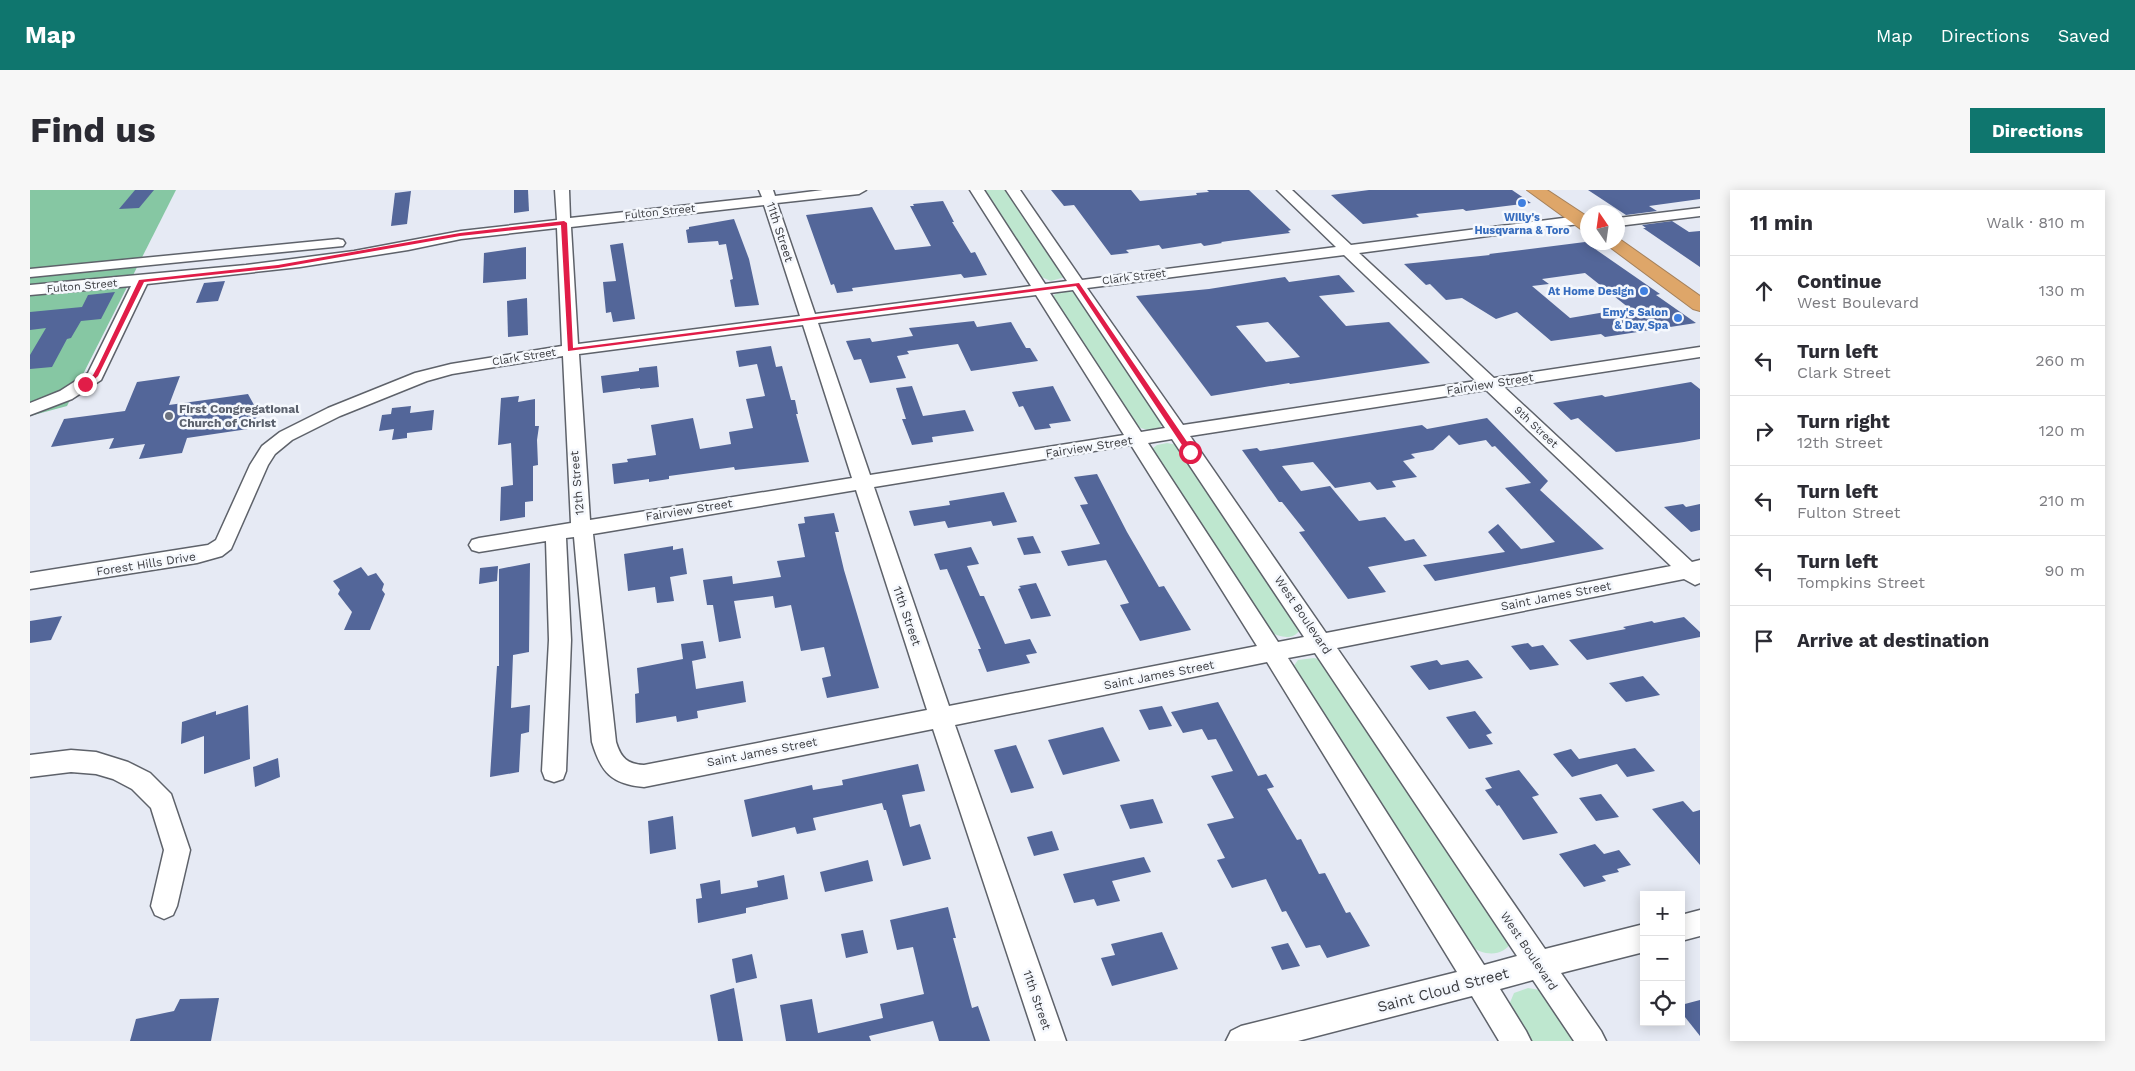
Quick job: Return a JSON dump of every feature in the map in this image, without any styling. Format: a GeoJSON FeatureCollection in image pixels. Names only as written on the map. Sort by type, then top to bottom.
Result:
{"type":"FeatureCollection","features":[{"type":"Feature","properties":{"kind":"highway"},"geometry":{"type":"LineString","coordinates":[[1536,190],[1580,216]]}},
{"type":"Feature","properties":{"kind":"highway"},"geometry":{"type":"LineString","coordinates":[[1555,190],[1580,214]]}},
{"type":"Feature","properties":{"kind":"highway"},"geometry":{"type":"LineString","coordinates":[[1625,239],[1700,290]]}},
{"type":"Feature","properties":{"kind":"highway"},"geometry":{"type":"LineString","coordinates":[[1623,250],[1700,305]]}},
{"type":"Feature","properties":{"kind":"street","name":"12th Street"},"geometry":{"type":"LineString","coordinates":[[562,190],[576,468],[604,742],[618,771]]}},
{"type":"Feature","properties":{"kind":"street","name":"Fulton Street"},"geometry":{"type":"LineString","coordinates":[[30,290],[141,281],[271,267],[460,235],[768,195],[859,190]]}},
{"type":"Feature","properties":{"kind":"street"},"geometry":{"type":"LineString","coordinates":[[977,190],[1516,1041]]}},
{"type":"Feature","properties":{"kind":"street","name":"West Boulevard"},"geometry":{"type":"LineString","coordinates":[[1013,190],[1591,1041]]}},
{"type":"Feature","properties":{"kind":"street","name":"9th Street"},"geometry":{"type":"LineString","coordinates":[[1284,190],[1490,384],[1696,573]]}},
{"type":"Feature","properties":{"kind":"street","name":"11th Street"},"geometry":{"type":"LineString","coordinates":[[768,195],[862,482],[1052,1041]]}},
{"type":"Feature","properties":{"kind":"street"},"geometry":{"type":"LineString","coordinates":[[1625,221],[1700,212]]}},
{"type":"Feature","properties":{"kind":"street","name":"Clark Street"},"geometry":{"type":"LineString","coordinates":[[452,369],[570,350],[1580,220]]}},
{"type":"Feature","properties":{"kind":"street","name":"Fulton Street"},"geometry":{"type":"LineString","coordinates":[[30,273],[420,235],[460,235]]}},
{"type":"Feature","properties":{"kind":"street"},"geometry":{"type":"LineString","coordinates":[[30,409],[66,395],[95,376],[141,281]]}},
{"type":"Feature","properties":{"kind":"street","name":"Fairview Street"},"geometry":{"type":"LineString","coordinates":[[479,545],[1177,432],[1700,352]]}},
{"type":"Feature","properties":{"kind":"street","name":"Forest Hills Drive"},"geometry":{"type":"LineString","coordinates":[[30,581],[179,560],[215,551],[224,544],[259,465],[268,450],[286,436],[334,412],[393,387],[452,369]]}},
{"type":"Feature","properties":{"kind":"street"},"geometry":{"type":"LineString","coordinates":[[554,770],[560,640],[556,532]]}},
{"type":"Feature","properties":{"kind":"street","name":"Saint James Street"},"geometry":{"type":"LineString","coordinates":[[618,771],[630,776],[644,776],[1322,643],[1696,573]]}},
{"type":"Feature","properties":{"kind":"street"},"geometry":{"type":"LineString","coordinates":[[30,766],[72,761],[96,763],[119,770],[142,781],[162,802],[177,850],[164,906]]}},
{"type":"Feature","properties":{"kind":"street"},"geometry":{"type":"LineString","coordinates":[[1685,927],[1700,923]]}},
{"type":"Feature","properties":{"kind":"street","name":"Saint Cloud Street"},"geometry":{"type":"LineString","coordinates":[[1241,1041],[1640,939]]}},
{"type":"Feature","properties":{"kind":"green space"},"geometry":{"type":"Polygon","coordinates":[[[30,190],[176,190],[67,406],[30,416],[30,190]]]}},
{"type":"Feature","properties":{"kind":"green space"},"geometry":{"type":"Polygon","coordinates":[[[985,190],[1009,190],[1065,277],[1051,281],[1039,276],[985,190]]]}},
{"type":"Feature","properties":{"kind":"green space"},"geometry":{"type":"Polygon","coordinates":[[[1063,290],[1077,293],[1163,425],[1157,429],[1149,430],[1135,425],[1054,299],[1054,295],[1063,290]]]}},
{"type":"Feature","properties":{"kind":"green space"},"geometry":{"type":"Polygon","coordinates":[[[1167,443],[1178,445],[1300,630],[1293,636],[1286,637],[1270,632],[1152,452],[1152,449],[1157,445],[1167,443]]]}},
{"type":"Feature","properties":{"kind":"green space"},"geometry":{"type":"Polygon","coordinates":[[[1314,658],[1323,660],[1512,941],[1508,947],[1492,954],[1474,949],[1469,945],[1293,667],[1298,660],[1314,658]]]}},
{"type":"Feature","properties":{"kind":"green space"},"geometry":{"type":"Polygon","coordinates":[[[1528,988],[1540,990],[1583,1041],[1528,1041],[1509,1005],[1514,993],[1528,988]]]}},
{"type":"Feature","properties":{"kind":"building"},"geometry":{"type":"Polygon","coordinates":[[[135,190],[154,190],[139,208],[119,209],[135,190]]]}},
{"type":"Feature","properties":{"kind":"building"},"geometry":{"type":"Polygon","coordinates":[[[514,190],[528,190],[529,211],[514,213],[514,190]]]}},
{"type":"Feature","properties":{"kind":"building"},"geometry":{"type":"Polygon","coordinates":[[[1051,190],[1131,190],[1140,201],[1197,195],[1196,193],[1209,192],[1207,190],[1249,190],[1291,230],[1288,231],[1290,233],[1204,246],[1201,243],[1162,249],[1159,245],[1126,250],[1129,253],[1111,255],[1074,205],[1064,206],[1051,190]]]}},
{"type":"Feature","properties":{"kind":"building"},"geometry":{"type":"Polygon","coordinates":[[[1369,190],[1512,190],[1531,203],[1466,211],[1463,209],[1416,214],[1419,217],[1363,224],[1331,195],[1369,190]]]}},
{"type":"Feature","properties":{"kind":"building"},"geometry":{"type":"Polygon","coordinates":[[[1588,190],[1700,190],[1700,199],[1649,206],[1657,211],[1626,215],[1625,205],[1611,205],[1588,190]]]}},
{"type":"Feature","properties":{"kind":"building"},"geometry":{"type":"Polygon","coordinates":[[[411,191],[407,224],[391,226],[395,193],[411,191]]]}},
{"type":"Feature","properties":{"kind":"building"},"geometry":{"type":"Polygon","coordinates":[[[943,201],[954,222],[952,222],[971,253],[975,252],[987,275],[964,278],[961,274],[852,288],[853,291],[837,293],[834,284],[831,285],[806,215],[872,207],[895,250],[931,246],[910,206],[914,206],[913,204],[943,201]]]}},
{"type":"Feature","properties":{"kind":"building"},"geometry":{"type":"Polygon","coordinates":[[[734,219],[749,259],[759,305],[735,307],[730,280],[733,279],[726,244],[719,245],[718,241],[688,243],[686,230],[689,227],[734,219]]]}},
{"type":"Feature","properties":{"kind":"building"},"geometry":{"type":"Polygon","coordinates":[[[1672,221],[1689,232],[1700,231],[1700,267],[1643,228],[1646,228],[1642,225],[1672,221]]]}},
{"type":"Feature","properties":{"kind":"building"},"geometry":{"type":"Polygon","coordinates":[[[623,243],[635,319],[613,322],[611,312],[606,313],[603,282],[616,281],[610,245],[623,243]]]}},
{"type":"Feature","properties":{"kind":"building"},"geometry":{"type":"Polygon","coordinates":[[[1580,243],[1580,250],[1597,250],[1660,294],[1656,295],[1696,323],[1605,337],[1601,334],[1551,341],[1517,312],[1496,319],[1462,298],[1446,300],[1430,284],[1426,285],[1404,264],[1580,243]],[[1585,273],[1542,279],[1549,284],[1532,286],[1570,318],[1629,308],[1585,273]]]}},
{"type":"Feature","properties":{"kind":"building"},"geometry":{"type":"Polygon","coordinates":[[[526,247],[526,279],[483,283],[484,253],[526,247]]]}},
{"type":"Feature","properties":{"kind":"building"},"geometry":{"type":"Polygon","coordinates":[[[1339,275],[1355,292],[1319,296],[1346,326],[1389,322],[1430,363],[1211,396],[1136,296],[1209,289],[1285,277],[1289,282],[1339,275]],[[1268,322],[1236,326],[1266,362],[1300,357],[1268,322]]]}},
{"type":"Feature","properties":{"kind":"building"},"geometry":{"type":"Polygon","coordinates":[[[225,281],[218,301],[196,303],[204,283],[225,281]]]}},
{"type":"Feature","properties":{"kind":"building"},"geometry":{"type":"Polygon","coordinates":[[[115,292],[101,319],[81,321],[71,338],[67,339],[52,367],[30,369],[30,355],[46,328],[30,330],[30,312],[82,307],[88,295],[115,292]]]}},
{"type":"Feature","properties":{"kind":"building"},"geometry":{"type":"Polygon","coordinates":[[[527,298],[528,335],[508,337],[507,301],[527,298]]]}},
{"type":"Feature","properties":{"kind":"building"},"geometry":{"type":"Polygon","coordinates":[[[974,321],[977,327],[1011,322],[1026,348],[1030,348],[1038,361],[971,371],[958,344],[907,351],[909,354],[897,356],[906,378],[870,383],[861,359],[854,360],[846,341],[870,338],[872,342],[913,336],[909,328],[974,321]]]}},
{"type":"Feature","properties":{"kind":"building"},"geometry":{"type":"Polygon","coordinates":[[[771,346],[776,367],[782,366],[791,400],[795,400],[798,414],[796,414],[809,462],[735,470],[734,467],[669,476],[669,479],[649,482],[649,479],[614,484],[612,464],[628,462],[627,459],[656,455],[651,425],[693,418],[700,449],[731,444],[729,432],[753,428],[746,399],[765,396],[757,364],[739,367],[736,351],[771,346]]]}},
{"type":"Feature","properties":{"kind":"building"},"geometry":{"type":"Polygon","coordinates":[[[657,366],[659,387],[603,393],[601,376],[639,371],[639,368],[657,366]]]}},
{"type":"Feature","properties":{"kind":"building","name":"First Congregational Church of Christ"},"geometry":{"type":"Polygon","coordinates":[[[180,376],[169,405],[248,394],[259,414],[248,429],[187,438],[182,453],[139,459],[145,444],[109,449],[114,438],[51,447],[64,419],[125,411],[137,382],[180,376]]]}},
{"type":"Feature","properties":{"kind":"building"},"geometry":{"type":"Polygon","coordinates":[[[1691,382],[1700,389],[1700,439],[1684,442],[1616,452],[1578,418],[1571,420],[1553,403],[1602,395],[1605,397],[1691,382]]]}},
{"type":"Feature","properties":{"kind":"building"},"geometry":{"type":"Polygon","coordinates":[[[912,386],[923,416],[965,410],[974,431],[932,437],[933,442],[912,445],[902,419],[906,419],[896,388],[912,386]]]}},
{"type":"Feature","properties":{"kind":"building"},"geometry":{"type":"Polygon","coordinates":[[[1053,386],[1071,421],[1049,424],[1051,428],[1035,430],[1023,406],[1019,407],[1012,392],[1053,386]]]}},
{"type":"Feature","properties":{"kind":"building"},"geometry":{"type":"Polygon","coordinates":[[[519,396],[518,402],[535,399],[535,426],[539,426],[537,440],[538,465],[533,466],[533,501],[525,502],[525,517],[500,521],[501,487],[513,485],[511,443],[498,445],[501,398],[519,396]]]}},
{"type":"Feature","properties":{"kind":"building"},"geometry":{"type":"Polygon","coordinates":[[[411,406],[410,413],[434,410],[432,430],[407,433],[407,438],[392,440],[394,429],[379,431],[382,415],[391,414],[392,408],[411,406]]]}},
{"type":"Feature","properties":{"kind":"building"},"geometry":{"type":"Polygon","coordinates":[[[1487,418],[1548,481],[1540,490],[1604,549],[1435,581],[1423,565],[1505,552],[1488,532],[1498,524],[1521,549],[1555,542],[1505,488],[1531,483],[1495,446],[1492,447],[1486,440],[1459,445],[1449,435],[1433,450],[1411,454],[1415,458],[1403,461],[1417,477],[1392,481],[1396,487],[1377,490],[1370,482],[1335,488],[1313,462],[1282,466],[1301,491],[1330,486],[1359,521],[1385,517],[1405,541],[1414,539],[1427,556],[1368,567],[1386,592],[1348,599],[1299,532],[1305,531],[1282,502],[1279,502],[1242,450],[1257,448],[1260,451],[1422,425],[1427,429],[1487,418]]]}},
{"type":"Feature","properties":{"kind":"building"},"geometry":{"type":"Polygon","coordinates":[[[1097,474],[1127,532],[1159,587],[1164,586],[1191,630],[1140,641],[1120,605],[1129,603],[1106,560],[1068,566],[1061,551],[1100,544],[1080,505],[1088,504],[1074,477],[1097,474]]]}},
{"type":"Feature","properties":{"kind":"building"},"geometry":{"type":"Polygon","coordinates":[[[1004,492],[1017,522],[993,526],[991,521],[948,528],[945,521],[914,526],[909,511],[950,505],[949,501],[1004,492]]]}},
{"type":"Feature","properties":{"kind":"building"},"geometry":{"type":"Polygon","coordinates":[[[1683,504],[1686,507],[1700,504],[1700,530],[1691,532],[1664,507],[1683,504]]]}},
{"type":"Feature","properties":{"kind":"building"},"geometry":{"type":"Polygon","coordinates":[[[834,513],[839,532],[835,532],[844,570],[879,688],[827,698],[822,678],[831,676],[824,647],[801,651],[791,605],[775,608],[773,596],[734,601],[741,638],[719,642],[713,605],[707,605],[703,580],[732,576],[733,584],[781,577],[777,561],[805,557],[798,524],[805,523],[804,517],[834,513]]]}},
{"type":"Feature","properties":{"kind":"building"},"geometry":{"type":"Polygon","coordinates":[[[1033,536],[1041,553],[1024,555],[1017,538],[1033,536]]]}},
{"type":"Feature","properties":{"kind":"building"},"geometry":{"type":"Polygon","coordinates":[[[673,546],[673,550],[683,548],[687,574],[670,577],[674,601],[657,603],[655,587],[628,591],[624,554],[673,546]]]}},
{"type":"Feature","properties":{"kind":"building"},"geometry":{"type":"Polygon","coordinates":[[[971,547],[979,564],[967,566],[980,596],[984,596],[1005,644],[1030,639],[1037,653],[1026,655],[1030,663],[987,672],[978,649],[981,649],[947,569],[940,570],[934,554],[971,547]]]}},
{"type":"Feature","properties":{"kind":"building"},"geometry":{"type":"Polygon","coordinates":[[[530,563],[529,652],[513,655],[511,708],[530,705],[529,732],[521,734],[519,772],[490,777],[497,666],[499,666],[499,569],[530,563]]]}},
{"type":"Feature","properties":{"kind":"building"},"geometry":{"type":"Polygon","coordinates":[[[498,566],[497,581],[479,584],[480,568],[498,566]]]}},
{"type":"Feature","properties":{"kind":"building"},"geometry":{"type":"Polygon","coordinates":[[[361,567],[368,576],[376,573],[384,584],[382,590],[385,594],[370,630],[344,630],[352,612],[338,594],[340,590],[333,581],[361,567]]]}},
{"type":"Feature","properties":{"kind":"building"},"geometry":{"type":"Polygon","coordinates":[[[1036,583],[1051,616],[1031,619],[1018,589],[1021,588],[1019,586],[1036,583]]]}},
{"type":"Feature","properties":{"kind":"building"},"geometry":{"type":"Polygon","coordinates":[[[62,616],[51,640],[30,643],[30,621],[62,616]]]}},
{"type":"Feature","properties":{"kind":"building"},"geometry":{"type":"Polygon","coordinates":[[[1684,617],[1700,632],[1700,637],[1587,660],[1569,640],[1626,629],[1623,627],[1652,621],[1654,623],[1684,617]]]}},
{"type":"Feature","properties":{"kind":"building"},"geometry":{"type":"Polygon","coordinates":[[[703,641],[706,658],[692,661],[696,689],[743,681],[746,702],[697,711],[698,718],[677,722],[676,716],[636,723],[635,694],[639,693],[637,668],[683,659],[681,644],[703,641]]]}},
{"type":"Feature","properties":{"kind":"building"},"geometry":{"type":"Polygon","coordinates":[[[1528,643],[1532,647],[1543,645],[1559,665],[1530,670],[1511,646],[1528,643]]]}},
{"type":"Feature","properties":{"kind":"building"},"geometry":{"type":"Polygon","coordinates":[[[1437,660],[1441,665],[1468,660],[1483,678],[1429,690],[1410,666],[1437,660]]]}},
{"type":"Feature","properties":{"kind":"building"},"geometry":{"type":"Polygon","coordinates":[[[1643,676],[1660,695],[1626,702],[1609,683],[1643,676]]]}},
{"type":"Feature","properties":{"kind":"building"},"geometry":{"type":"Polygon","coordinates":[[[1218,702],[1258,776],[1266,774],[1274,787],[1267,789],[1297,840],[1301,839],[1319,874],[1325,873],[1346,913],[1350,912],[1370,946],[1327,958],[1320,945],[1306,948],[1286,911],[1282,912],[1266,879],[1232,888],[1217,860],[1225,858],[1207,824],[1234,818],[1211,776],[1233,771],[1216,739],[1208,740],[1202,729],[1183,733],[1171,712],[1218,702]]]}},
{"type":"Feature","properties":{"kind":"building"},"geometry":{"type":"Polygon","coordinates":[[[248,705],[250,759],[204,774],[204,736],[181,744],[182,722],[216,711],[216,715],[248,705]]]}},
{"type":"Feature","properties":{"kind":"building"},"geometry":{"type":"Polygon","coordinates":[[[1162,706],[1172,726],[1149,730],[1139,710],[1162,706]]]}},
{"type":"Feature","properties":{"kind":"building"},"geometry":{"type":"Polygon","coordinates":[[[1475,711],[1492,733],[1486,735],[1493,744],[1469,749],[1446,717],[1475,711]]]}},
{"type":"Feature","properties":{"kind":"building"},"geometry":{"type":"Polygon","coordinates":[[[1103,727],[1120,761],[1063,775],[1048,740],[1103,727]]]}},
{"type":"Feature","properties":{"kind":"building"},"geometry":{"type":"Polygon","coordinates":[[[1016,745],[1034,788],[1011,793],[994,750],[1016,745]]]}},
{"type":"Feature","properties":{"kind":"building"},"geometry":{"type":"Polygon","coordinates":[[[1635,748],[1655,771],[1627,777],[1617,764],[1572,777],[1553,754],[1571,749],[1579,759],[1635,748]]]}},
{"type":"Feature","properties":{"kind":"building"},"geometry":{"type":"Polygon","coordinates":[[[278,758],[280,777],[255,787],[253,767],[278,758]]]}},
{"type":"Feature","properties":{"kind":"building"},"geometry":{"type":"Polygon","coordinates":[[[918,764],[925,791],[902,795],[910,827],[920,824],[931,859],[903,866],[886,810],[884,810],[882,803],[813,818],[816,830],[797,834],[795,827],[752,837],[744,800],[812,785],[813,790],[843,785],[842,780],[918,764]]]}},
{"type":"Feature","properties":{"kind":"building"},"geometry":{"type":"Polygon","coordinates":[[[1519,770],[1539,795],[1532,797],[1558,833],[1523,840],[1499,805],[1497,806],[1485,790],[1492,788],[1485,778],[1519,770]]]}},
{"type":"Feature","properties":{"kind":"building"},"geometry":{"type":"Polygon","coordinates":[[[1601,794],[1619,817],[1596,821],[1579,798],[1601,794]]]}},
{"type":"Feature","properties":{"kind":"building"},"geometry":{"type":"Polygon","coordinates":[[[1153,799],[1163,823],[1130,829],[1120,805],[1153,799]]]}},
{"type":"Feature","properties":{"kind":"building"},"geometry":{"type":"Polygon","coordinates":[[[1683,801],[1693,812],[1700,810],[1700,865],[1652,809],[1683,801]]]}},
{"type":"Feature","properties":{"kind":"building"},"geometry":{"type":"Polygon","coordinates":[[[673,816],[676,849],[650,854],[648,821],[673,816]]]}},
{"type":"Feature","properties":{"kind":"building"},"geometry":{"type":"Polygon","coordinates":[[[1052,831],[1059,850],[1034,856],[1027,837],[1052,831]]]}},
{"type":"Feature","properties":{"kind":"building"},"geometry":{"type":"Polygon","coordinates":[[[1595,844],[1604,854],[1619,850],[1631,865],[1617,869],[1619,872],[1602,876],[1606,881],[1584,887],[1559,854],[1595,844]]]}},
{"type":"Feature","properties":{"kind":"building"},"geometry":{"type":"Polygon","coordinates":[[[1144,857],[1151,872],[1112,881],[1120,901],[1097,906],[1094,899],[1074,903],[1063,874],[1144,857]]]}},
{"type":"Feature","properties":{"kind":"building"},"geometry":{"type":"Polygon","coordinates":[[[868,860],[873,881],[825,892],[820,872],[868,860]]]}},
{"type":"Feature","properties":{"kind":"building"},"geometry":{"type":"Polygon","coordinates":[[[784,875],[788,899],[746,908],[746,913],[698,923],[696,899],[702,898],[700,884],[720,880],[721,894],[758,887],[757,881],[784,875]]]}},
{"type":"Feature","properties":{"kind":"building"},"geometry":{"type":"Polygon","coordinates":[[[948,907],[956,938],[953,938],[972,1008],[978,1006],[990,1041],[939,1041],[933,1021],[869,1036],[871,1041],[786,1041],[780,1005],[812,999],[818,1033],[883,1018],[880,1004],[924,994],[913,947],[897,950],[890,920],[948,907]]]}},
{"type":"Feature","properties":{"kind":"building"},"geometry":{"type":"Polygon","coordinates":[[[863,930],[868,953],[846,958],[841,934],[863,930]]]}},
{"type":"Feature","properties":{"kind":"building"},"geometry":{"type":"Polygon","coordinates":[[[1162,932],[1178,969],[1112,986],[1101,958],[1115,955],[1111,944],[1162,932]]]}},
{"type":"Feature","properties":{"kind":"building"},"geometry":{"type":"Polygon","coordinates":[[[1288,943],[1300,966],[1282,970],[1271,947],[1288,943]]]}},
{"type":"Feature","properties":{"kind":"building"},"geometry":{"type":"Polygon","coordinates":[[[752,954],[757,978],[736,983],[732,959],[752,954]]]}},
{"type":"Feature","properties":{"kind":"building"},"geometry":{"type":"Polygon","coordinates":[[[734,988],[743,1041],[718,1041],[710,995],[734,988]]]}},
{"type":"Feature","properties":{"kind":"building"},"geometry":{"type":"Polygon","coordinates":[[[219,998],[211,1041],[130,1041],[136,1019],[174,1011],[180,999],[219,998]]]}},
{"type":"Feature","properties":{"kind":"building"},"geometry":{"type":"Polygon","coordinates":[[[1700,1000],[1700,1036],[1685,1017],[1685,1004],[1700,1000]]]}},
{"type":"Feature","properties":{"kind":"place","name":"Willy's Husqvarna & Toro"},"geometry":{"type":"Point","coordinates":[1522,203]}},
{"type":"Feature","properties":{"kind":"place","name":"At Home Design"},"geometry":{"type":"Point","coordinates":[1644,291]}},
{"type":"Feature","properties":{"kind":"place","name":"Emy's Salon & Day Spa"},"geometry":{"type":"Point","coordinates":[1678,318]}},
{"type":"Feature","properties":{"kind":"place","name":"First Congregational Church of Christ"},"geometry":{"type":"Point","coordinates":[169,416]}},
{"type":"Feature","properties":{"kind":"route"},"geometry":{"type":"LineString","coordinates":[[85,384],[95,376],[101,366],[141,281],[250,270],[460,235],[564,223],[570,350],[1077,284],[1190,452]]}}]}
